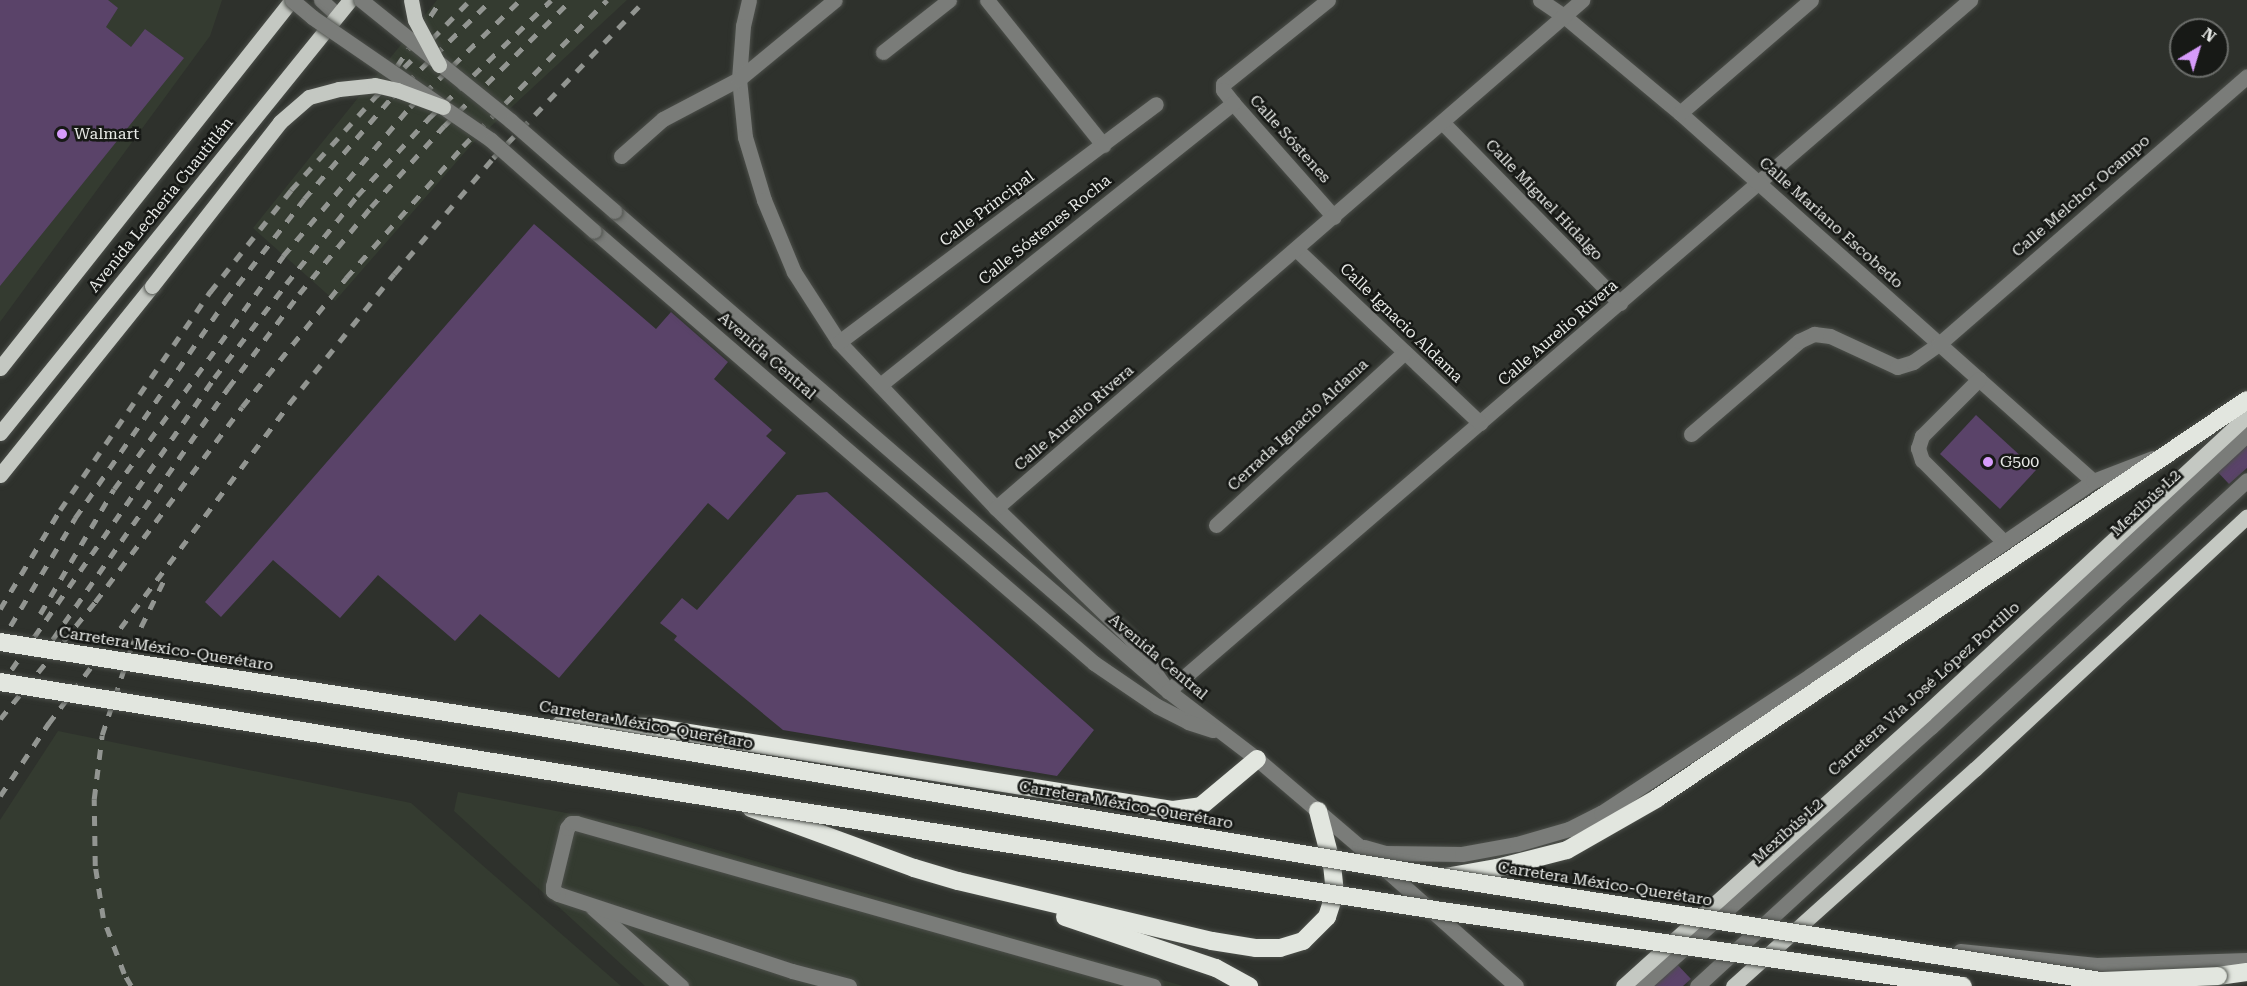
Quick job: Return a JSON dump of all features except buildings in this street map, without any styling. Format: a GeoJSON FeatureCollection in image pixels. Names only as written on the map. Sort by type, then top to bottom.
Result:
{"type":"FeatureCollection","features":[{"type":"Feature","properties":{"kind":"highway"},"geometry":{"type":"LineString","coordinates":[[1440,878],[1497,868],[1567,850],[1656,799],[2247,400]]}},
{"type":"Feature","properties":{"kind":"highway","name":"Carretera México-Querétaro"},"geometry":{"type":"LineString","coordinates":[[0,642],[522,724],[1440,878],[2100,981],[2218,976],[2247,972]]}},
{"type":"Feature","properties":{"kind":"highway"},"geometry":{"type":"LineString","coordinates":[[0,682],[732,801],[1442,911],[1963,986]]}},
{"type":"Feature","properties":{"kind":"highway"},"geometry":{"type":"LineString","coordinates":[[522,724],[651,727],[1173,810],[1201,806],[1257,759]]}},
{"type":"Feature","properties":{"kind":"highway"},"geometry":{"type":"LineString","coordinates":[[732,801],[914,868],[1216,968],[1249,986]]}},
{"type":"Feature","properties":{"kind":"highway"},"geometry":{"type":"LineString","coordinates":[[958,881],[1212,941],[1256,948],[1280,948],[1303,941],[1318,928],[1327,917],[1335,893],[1332,865],[1318,811]]}},
{"type":"Feature","properties":{"kind":"main road","name":"Avenida Lecheria Cuautitlán"},"geometry":{"type":"LineString","coordinates":[[0,368],[292,0]]}},
{"type":"Feature","properties":{"kind":"main road","name":"Avenida Lecheria Cuautitlán"},"geometry":{"type":"LineString","coordinates":[[0,433],[350,0]]}},
{"type":"Feature","properties":{"kind":"main road"},"geometry":{"type":"LineString","coordinates":[[411,0],[416,20],[439,65]]}},
{"type":"Feature","properties":{"kind":"main road"},"geometry":{"type":"LineString","coordinates":[[0,475],[280,122],[309,98],[339,88],[375,86],[397,90],[443,107]]}},
{"type":"Feature","properties":{"kind":"main road","name":"Carretera Vía José López Portillo"},"geometry":{"type":"LineString","coordinates":[[1623,986],[1925,714],[2247,416]]}},
{"type":"Feature","properties":{"kind":"main road"},"geometry":{"type":"LineString","coordinates":[[1738,985],[2246,519]]}},
{"type":"Feature","properties":{"kind":"street","name":"Avenida Central"},"geometry":{"type":"LineString","coordinates":[[292,0],[312,17],[491,140],[1094,663],[1157,706],[1188,722],[1221,732]]}},
{"type":"Feature","properties":{"kind":"street"},"geometry":{"type":"LineString","coordinates":[[321,0],[338,15]]}},
{"type":"Feature","properties":{"kind":"street","name":"Avenida Central"},"geometry":{"type":"LineString","coordinates":[[361,0],[510,121],[1168,691],[1257,759],[1359,846],[1516,986]]}},
{"type":"Feature","properties":{"kind":"street"},"geometry":{"type":"LineString","coordinates":[[749,0],[743,26],[739,79],[745,137],[764,200],[794,272],[839,342],[996,508],[1131,639],[1168,691]]}},
{"type":"Feature","properties":{"kind":"street"},"geometry":{"type":"LineString","coordinates":[[621,156],[663,119],[739,79],[835,0]]}},
{"type":"Feature","properties":{"kind":"street"},"geometry":{"type":"LineString","coordinates":[[883,52],[949,0]]}},
{"type":"Feature","properties":{"kind":"street"},"geometry":{"type":"LineString","coordinates":[[987,0],[1103,145]]}},
{"type":"Feature","properties":{"kind":"street","name":"Calle Sóstenes"},"geometry":{"type":"LineString","coordinates":[[1328,0],[1223,84],[1223,90],[1334,217]]}},
{"type":"Feature","properties":{"kind":"street","name":"Calle Mariano Escobedo"},"geometry":{"type":"LineString","coordinates":[[1540,0],[1564,16],[1680,113],[2093,480]]}},
{"type":"Feature","properties":{"kind":"street","name":"Calle Aurelio Rivera"},"geometry":{"type":"LineString","coordinates":[[996,508],[1582,0]]}},
{"type":"Feature","properties":{"kind":"street"},"geometry":{"type":"LineString","coordinates":[[1680,113],[1811,0]]}},
{"type":"Feature","properties":{"kind":"street","name":"Calle Aurelio Rivera"},"geometry":{"type":"LineString","coordinates":[[1168,691],[1970,0]]}},
{"type":"Feature","properties":{"kind":"street","name":"Calle Melchor Ocampo"},"geometry":{"type":"LineString","coordinates":[[1691,434],[1799,341],[1814,334],[1830,336],[1897,367],[1913,362],[1939,344],[2247,76]]}},
{"type":"Feature","properties":{"kind":"street","name":"Calle Sóstenes Rocha"},"geometry":{"type":"LineString","coordinates":[[880,385],[1233,103]]}},
{"type":"Feature","properties":{"kind":"street","name":"Calle Principal"},"geometry":{"type":"LineString","coordinates":[[839,342],[1156,104]]}},
{"type":"Feature","properties":{"kind":"street","name":"Calle Miguel Hidalgo"},"geometry":{"type":"LineString","coordinates":[[1442,122],[1620,303]]}},
{"type":"Feature","properties":{"kind":"street","name":"Calle Ignacio Aldama"},"geometry":{"type":"LineString","coordinates":[[1297,249],[1480,423]]}},
{"type":"Feature","properties":{"kind":"street","name":"Cerrada Ignacio Aldama"},"geometry":{"type":"LineString","coordinates":[[1216,525],[1405,352]]}},
{"type":"Feature","properties":{"kind":"street"},"geometry":{"type":"LineString","coordinates":[[1979,379],[1922,436],[1918,448],[1922,460],[2004,542]]}},
{"type":"Feature","properties":{"kind":"street","name":"Mexibús L2"},"geometry":{"type":"LineString","coordinates":[[1642,986],[1923,735],[2247,434]]}},
{"type":"Feature","properties":{"kind":"street"},"geometry":{"type":"LineString","coordinates":[[1359,846],[1385,854],[1462,854],[1517,844],[1569,829],[1631,794],[1811,675],[2093,480],[2170,452]]}},
{"type":"Feature","properties":{"kind":"street"},"geometry":{"type":"LineString","coordinates":[[1697,986],[2247,480]]}},
{"type":"Feature","properties":{"kind":"street"},"geometry":{"type":"LineString","coordinates":[[849,986],[792,971],[553,891],[571,823],[1153,986]]}},
{"type":"Feature","properties":{"kind":"street"},"geometry":{"type":"LineString","coordinates":[[588,904],[681,986]]}},
{"type":"Feature","properties":{"kind":"street"},"geometry":{"type":"LineString","coordinates":[[1802,924],[1818,931],[1882,943],[2096,965],[2247,960]]}},
{"type":"Feature","properties":{"kind":"street"},"geometry":{"type":"LineString","coordinates":[[792,971],[808,986]]}},
{"type":"Feature","properties":{"kind":"shaded area","name":"Walmart"},"geometry":{"type":"Polygon","coordinates":[[[0,0],[222,0],[210,36],[0,322],[0,0]]]}},
{"type":"Feature","properties":{"kind":"shaded area"},"geometry":{"type":"Polygon","coordinates":[[[437,0],[627,0],[473,143],[335,301],[253,228],[437,0]]]}},
{"type":"Feature","properties":{"kind":"shaded area"},"geometry":{"type":"Polygon","coordinates":[[[58,731],[411,803],[621,986],[0,986],[0,820],[58,731]]]}},
{"type":"Feature","properties":{"kind":"shaded area"},"geometry":{"type":"Polygon","coordinates":[[[458,792],[639,827],[1183,986],[645,986],[454,811],[458,792]]]}},
{"type":"Feature","properties":{"kind":"railway"},"geometry":{"type":"LineString","coordinates":[[397,66],[441,0]]}},
{"type":"Feature","properties":{"kind":"railway"},"geometry":{"type":"LineString","coordinates":[[0,609],[60,510],[210,292],[291,190],[376,96],[470,0]]}},
{"type":"Feature","properties":{"kind":"railway"},"geometry":{"type":"LineString","coordinates":[[0,643],[75,518],[225,301],[304,199],[392,97],[491,0]]}},
{"type":"Feature","properties":{"kind":"railway"},"geometry":{"type":"LineString","coordinates":[[40,614],[114,489],[283,256],[410,107],[520,0]]}},
{"type":"Feature","properties":{"kind":"railway"},"geometry":{"type":"LineString","coordinates":[[0,686],[214,378],[286,284],[357,196],[430,117],[551,0]]}},
{"type":"Feature","properties":{"kind":"railway"},"geometry":{"type":"LineString","coordinates":[[41,656],[228,388],[299,294],[371,207],[444,126],[571,0]]}},
{"type":"Feature","properties":{"kind":"railway"},"geometry":{"type":"LineString","coordinates":[[0,719],[95,602],[242,407],[346,278],[463,146],[607,0]]}},
{"type":"Feature","properties":{"kind":"railway"},"geometry":{"type":"LineString","coordinates":[[0,796],[48,724],[289,404],[394,274],[493,158],[645,0]]}},
{"type":"Feature","properties":{"kind":"railway"},"geometry":{"type":"LineString","coordinates":[[131,986],[124,974],[103,918],[95,866],[94,799],[102,735],[132,645],[164,580]]}},
{"type":"Feature","properties":{"kind":"place","name":"Walmart"},"geometry":{"type":"Point","coordinates":[62,134]}},
{"type":"Feature","properties":{"kind":"place","name":"G500"},"geometry":{"type":"Point","coordinates":[1988,462]}}]}
